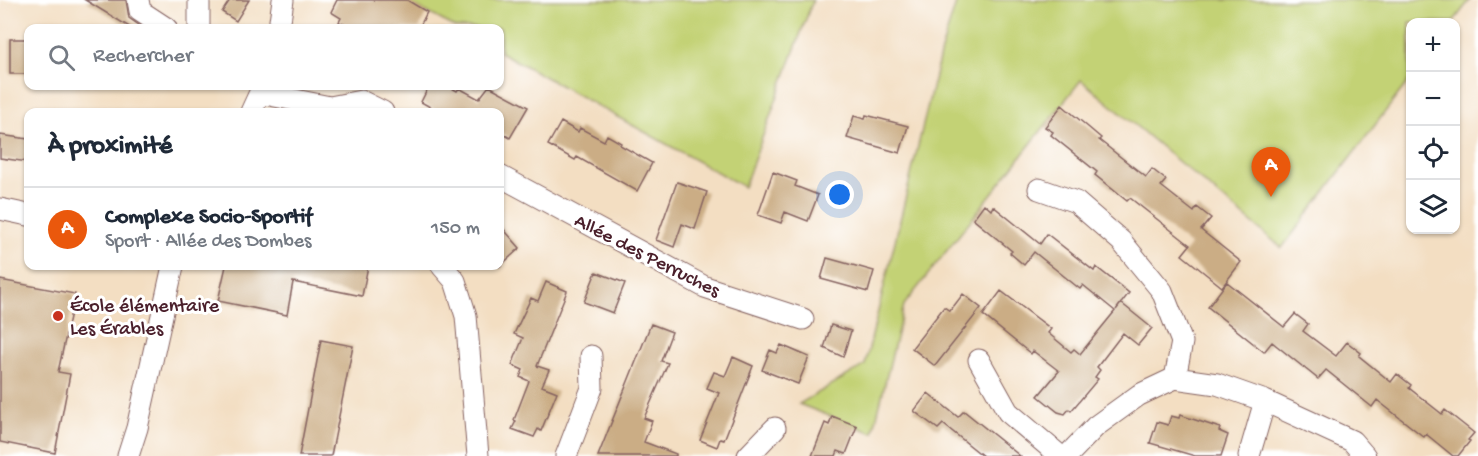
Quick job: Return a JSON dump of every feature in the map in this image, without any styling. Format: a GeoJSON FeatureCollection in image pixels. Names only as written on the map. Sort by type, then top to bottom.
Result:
{"type":"FeatureCollection","features":[{"type":"Feature","properties":{"kind":"street"},"geometry":{"type":"LineString","coordinates":[[138,0],[140,11],[160,24]]}},
{"type":"Feature","properties":{"kind":"street"},"geometry":{"type":"LineString","coordinates":[[199,0],[199,24]]}},
{"type":"Feature","properties":{"kind":"street"},"geometry":{"type":"LineString","coordinates":[[280,24],[283,0]]}},
{"type":"Feature","properties":{"kind":"street"},"geometry":{"type":"LineString","coordinates":[[253,108],[262,90]]}},
{"type":"Feature","properties":{"kind":"street"},"geometry":{"type":"LineString","coordinates":[[265,90],[325,108]]}},
{"type":"Feature","properties":{"kind":"street"},"geometry":{"type":"LineString","coordinates":[[324,90],[331,108]]}},
{"type":"Feature","properties":{"kind":"street"},"geometry":{"type":"LineString","coordinates":[[338,108],[361,101],[374,108]]}},
{"type":"Feature","properties":{"kind":"street","name":"Allée des Perruches"},"geometry":{"type":"LineString","coordinates":[[504,178],[705,287],[803,319]]}},
{"type":"Feature","properties":{"kind":"street"},"geometry":{"type":"LineString","coordinates":[[1039,189],[1076,202],[1120,241],[1162,291],[1182,342],[1175,378]]}},
{"type":"Feature","properties":{"kind":"street"},"geometry":{"type":"LineString","coordinates":[[0,209],[24,214]]}},
{"type":"Feature","properties":{"kind":"street"},"geometry":{"type":"LineString","coordinates":[[128,456],[137,429],[162,324],[172,270]]}},
{"type":"Feature","properties":{"kind":"street"},"geometry":{"type":"LineString","coordinates":[[445,270],[455,281],[466,316],[478,456]]}},
{"type":"Feature","properties":{"kind":"street"},"geometry":{"type":"LineString","coordinates":[[566,456],[592,388],[591,356]]}},
{"type":"Feature","properties":{"kind":"street"},"geometry":{"type":"LineString","coordinates":[[979,360],[1008,412],[1060,456]]}},
{"type":"Feature","properties":{"kind":"street"},"geometry":{"type":"LineString","coordinates":[[1067,456],[1096,426],[1139,395],[1175,378],[1217,384],[1265,400],[1352,441],[1365,456]]}},
{"type":"Feature","properties":{"kind":"street"},"geometry":{"type":"LineString","coordinates":[[1249,456],[1265,400]]}},
{"type":"Feature","properties":{"kind":"street"},"geometry":{"type":"LineString","coordinates":[[748,456],[775,429]]}},
{"type":"Feature","properties":{"kind":"green space"},"geometry":{"type":"Polygon","coordinates":[[[405,0],[813,0],[744,187],[504,54],[504,24],[449,24],[405,0]]]}},
{"type":"Feature","properties":{"kind":"green space"},"geometry":{"type":"Polygon","coordinates":[[[957,0],[1470,0],[1456,18],[1406,18],[1406,84],[1282,248],[1081,80],[904,305],[873,433],[799,404],[865,365],[941,51],[957,0]]]}},
{"type":"Feature","properties":{"kind":"building"},"geometry":{"type":"Polygon","coordinates":[[[85,0],[126,0],[129,18],[137,24],[124,24],[85,0]]]}},
{"type":"Feature","properties":{"kind":"building"},"geometry":{"type":"Polygon","coordinates":[[[230,0],[249,0],[236,21],[222,12],[230,0]]]}},
{"type":"Feature","properties":{"kind":"building"},"geometry":{"type":"Polygon","coordinates":[[[337,0],[407,0],[427,12],[421,24],[343,24],[339,22],[341,18],[331,12],[337,0]]]}},
{"type":"Feature","properties":{"kind":"building"},"geometry":{"type":"Polygon","coordinates":[[[10,39],[24,39],[24,74],[10,74],[10,39]]]}},
{"type":"Feature","properties":{"kind":"building"},"geometry":{"type":"Polygon","coordinates":[[[427,90],[463,90],[479,99],[486,90],[496,90],[528,107],[510,138],[504,134],[504,108],[432,108],[421,102],[427,90]]]}},
{"type":"Feature","properties":{"kind":"building"},"geometry":{"type":"Polygon","coordinates":[[[1062,105],[1101,138],[1099,140],[1146,177],[1152,169],[1166,180],[1161,186],[1194,212],[1197,207],[1211,218],[1201,230],[1241,262],[1222,287],[1182,255],[1190,245],[1130,198],[1127,201],[1095,175],[1097,172],[1051,135],[1053,132],[1045,127],[1062,105]]]}},
{"type":"Feature","properties":{"kind":"building"},"geometry":{"type":"Polygon","coordinates":[[[866,115],[908,126],[900,153],[847,138],[854,116],[865,119],[866,115]]]}},
{"type":"Feature","properties":{"kind":"building"},"geometry":{"type":"Polygon","coordinates":[[[561,122],[578,132],[580,128],[604,141],[607,135],[652,163],[637,191],[577,157],[575,160],[548,145],[561,122]]]}},
{"type":"Feature","properties":{"kind":"building"},"geometry":{"type":"Polygon","coordinates":[[[0,135],[24,138],[24,161],[0,158],[0,135]]]}},
{"type":"Feature","properties":{"kind":"building"},"geometry":{"type":"Polygon","coordinates":[[[773,172],[797,181],[795,186],[818,195],[808,221],[785,212],[781,223],[758,215],[773,172]]]}},
{"type":"Feature","properties":{"kind":"building"},"geometry":{"type":"Polygon","coordinates":[[[677,182],[707,192],[695,229],[682,224],[674,247],[656,240],[677,182]]]}},
{"type":"Feature","properties":{"kind":"building"},"geometry":{"type":"Polygon","coordinates":[[[984,204],[991,210],[993,206],[1040,244],[1047,234],[1094,271],[1096,267],[1129,293],[1121,303],[1152,328],[1138,345],[1123,333],[1097,367],[1100,370],[1095,377],[1098,379],[1071,411],[1069,409],[1065,414],[1058,412],[1038,396],[1059,371],[1033,351],[1031,354],[983,315],[1001,291],[1051,329],[1048,333],[1071,352],[1074,349],[1080,354],[1115,311],[1083,285],[1080,289],[1034,252],[1024,265],[1010,253],[1012,251],[973,219],[984,204]]]}},
{"type":"Feature","properties":{"kind":"building"},"geometry":{"type":"Polygon","coordinates":[[[504,230],[520,248],[504,262],[504,230]]]}},
{"type":"Feature","properties":{"kind":"building"},"geometry":{"type":"Polygon","coordinates":[[[827,258],[874,271],[868,292],[821,279],[827,258]]]}},
{"type":"Feature","properties":{"kind":"building"},"geometry":{"type":"Polygon","coordinates":[[[225,270],[367,270],[362,296],[293,282],[287,315],[218,301],[225,270]]]}},
{"type":"Feature","properties":{"kind":"building"},"geometry":{"type":"Polygon","coordinates":[[[596,272],[625,283],[613,313],[584,302],[596,272]]]}},
{"type":"Feature","properties":{"kind":"building"},"geometry":{"type":"Polygon","coordinates":[[[0,280],[75,294],[58,372],[70,374],[55,453],[0,442],[0,280]]]}},
{"type":"Feature","properties":{"kind":"building"},"geometry":{"type":"Polygon","coordinates":[[[546,282],[567,291],[537,366],[549,370],[542,386],[557,392],[541,431],[538,429],[534,437],[512,429],[529,381],[520,377],[523,370],[512,365],[523,338],[514,334],[531,298],[538,301],[546,282]]]}},
{"type":"Feature","properties":{"kind":"building"},"geometry":{"type":"Polygon","coordinates":[[[1227,282],[1284,327],[1295,314],[1308,324],[1303,331],[1336,356],[1347,342],[1361,353],[1359,356],[1391,382],[1397,374],[1411,385],[1409,388],[1442,414],[1445,410],[1474,433],[1468,440],[1470,441],[1458,456],[1453,456],[1426,434],[1424,437],[1377,400],[1372,407],[1326,370],[1318,379],[1272,342],[1264,352],[1208,307],[1227,282]]]}},
{"type":"Feature","properties":{"kind":"building"},"geometry":{"type":"Polygon","coordinates":[[[963,294],[981,308],[935,366],[912,348],[944,307],[950,311],[963,294]]]}},
{"type":"Feature","properties":{"kind":"building"},"geometry":{"type":"Polygon","coordinates":[[[651,324],[672,332],[661,361],[668,363],[644,418],[652,421],[644,442],[676,454],[676,456],[598,456],[651,324]]]}},
{"type":"Feature","properties":{"kind":"building"},"geometry":{"type":"Polygon","coordinates":[[[831,325],[851,331],[843,357],[824,348],[831,325]]]}},
{"type":"Feature","properties":{"kind":"building"},"geometry":{"type":"Polygon","coordinates":[[[321,340],[353,346],[331,456],[299,456],[321,340]]]}},
{"type":"Feature","properties":{"kind":"building"},"geometry":{"type":"Polygon","coordinates":[[[781,345],[809,357],[798,384],[762,370],[770,350],[777,353],[781,345]]]}},
{"type":"Feature","properties":{"kind":"building"},"geometry":{"type":"Polygon","coordinates":[[[733,357],[753,366],[724,440],[720,439],[717,447],[700,440],[719,393],[707,388],[714,372],[725,376],[733,357]]]}},
{"type":"Feature","properties":{"kind":"building"},"geometry":{"type":"Polygon","coordinates":[[[928,393],[958,417],[964,411],[1020,456],[983,456],[943,424],[938,429],[914,411],[928,393]]]}},
{"type":"Feature","properties":{"kind":"building"},"geometry":{"type":"Polygon","coordinates":[[[1180,415],[1220,428],[1219,431],[1228,435],[1221,456],[1195,456],[1150,443],[1157,422],[1168,425],[1171,416],[1179,418],[1180,415]]]}},
{"type":"Feature","properties":{"kind":"building"},"geometry":{"type":"Polygon","coordinates":[[[832,416],[857,426],[846,454],[838,451],[836,456],[812,456],[825,423],[829,425],[832,416]]]}},
{"type":"Feature","properties":{"kind":"place","name":"Complexe Socio-Sportif"},"geometry":{"type":"Point","coordinates":[1271,197]}},
{"type":"Feature","properties":{"kind":"place","name":"École élémentaire Les Érables"},"geometry":{"type":"Point","coordinates":[58,316]}}]}
